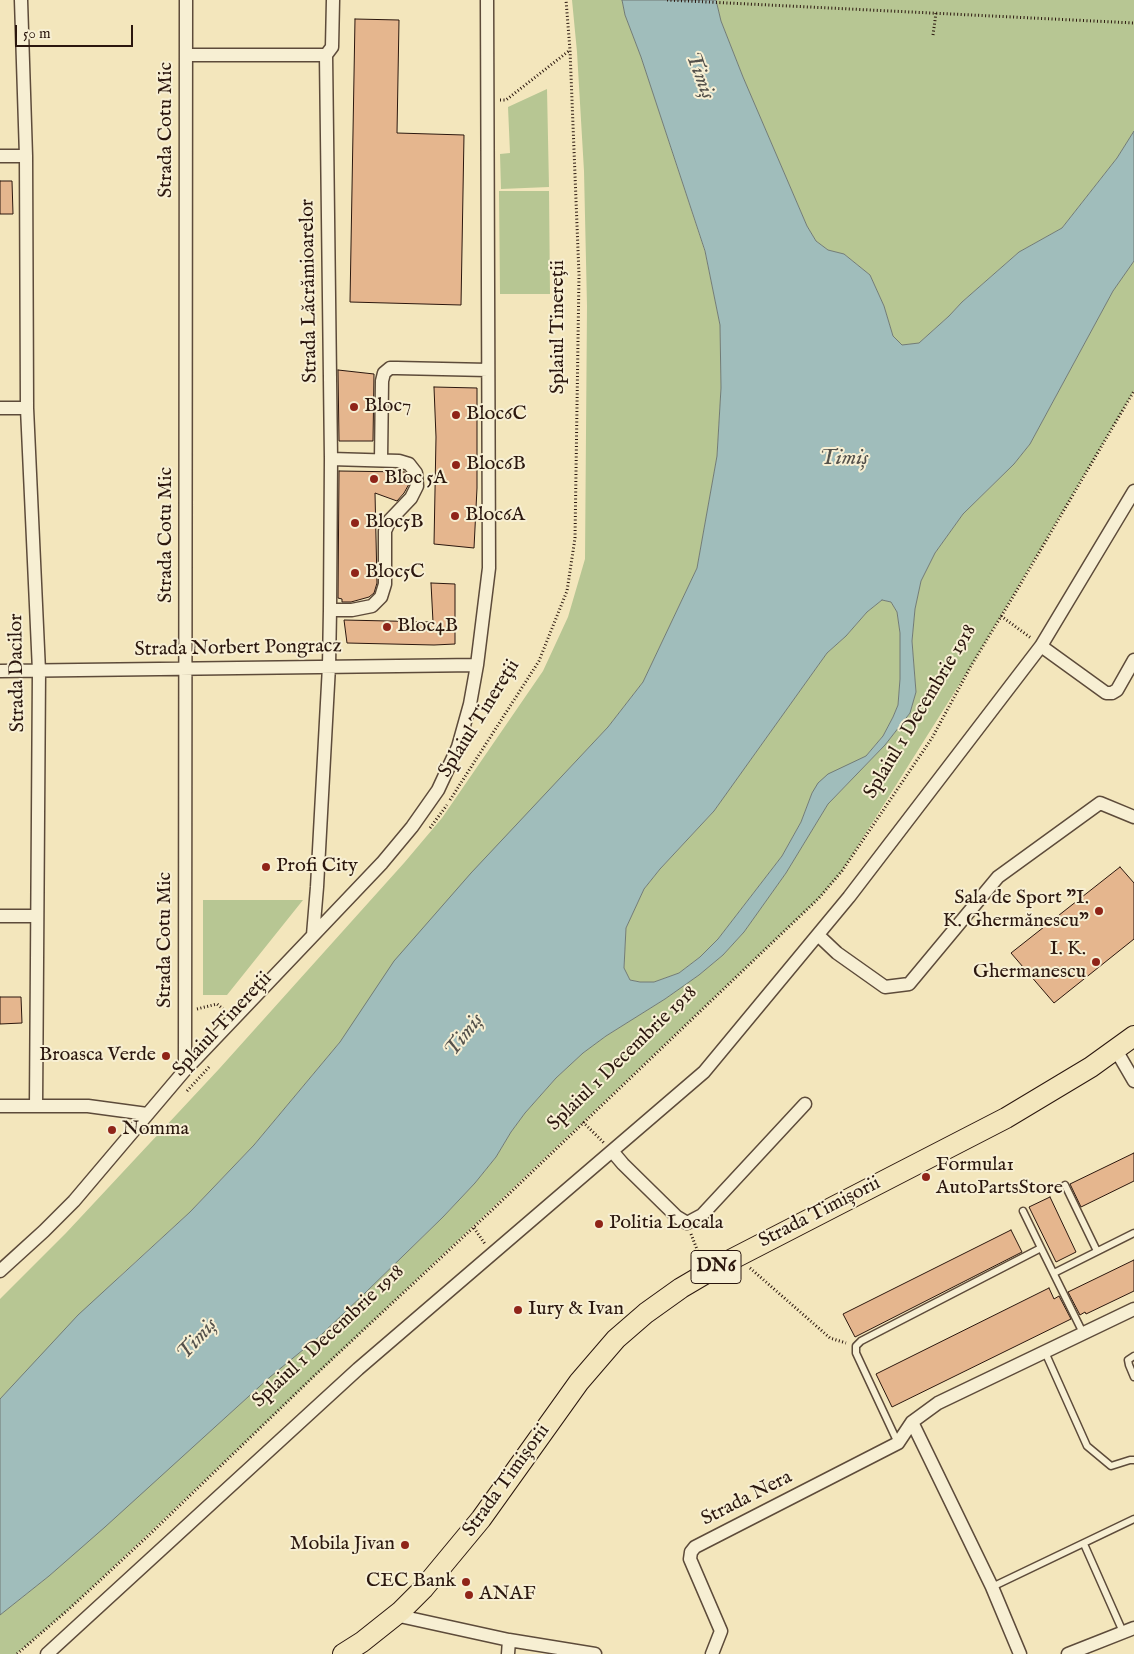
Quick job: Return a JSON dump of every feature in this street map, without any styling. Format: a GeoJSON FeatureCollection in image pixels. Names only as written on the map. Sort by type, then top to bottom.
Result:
{"type":"FeatureCollection","features":[{"type":"Feature","properties":{"kind":"main road","name":"Strada Timișorii"},"geometry":{"type":"LineString","coordinates":[[343,1654],[362,1642],[395,1616],[423,1589],[480,1519],[579,1382],[616,1339],[646,1312],[715,1268],[1006,1118],[1091,1067],[1134,1036]]}},
{"type":"Feature","properties":{"kind":"street","name":"Strada Dacilor"},"geometry":{"type":"LineString","coordinates":[[21,0],[26,156],[27,408],[39,671],[36,1106]]}},
{"type":"Feature","properties":{"kind":"street","name":"Strada Cotu Mic"},"geometry":{"type":"LineString","coordinates":[[185,1070],[186,0]]}},
{"type":"Feature","properties":{"kind":"street","name":"Strada Lăcrămioarelor"},"geometry":{"type":"LineString","coordinates":[[313,935],[318,887],[329,666],[330,459],[326,55],[332,47],[333,0]]}},
{"type":"Feature","properties":{"kind":"street","name":"Splaiul Tinereții"},"geometry":{"type":"LineString","coordinates":[[0,1271],[44,1231],[74,1200],[185,1070],[382,862],[412,827],[438,790],[458,747],[470,704],[477,664],[489,568],[487,0]]}},
{"type":"Feature","properties":{"kind":"street"},"geometry":{"type":"LineString","coordinates":[[186,56],[326,55]]}},
{"type":"Feature","properties":{"kind":"street"},"geometry":{"type":"LineString","coordinates":[[0,156],[26,156]]}},
{"type":"Feature","properties":{"kind":"street"},"geometry":{"type":"LineString","coordinates":[[380,460],[382,381],[384,373],[390,368],[488,370]]}},
{"type":"Feature","properties":{"kind":"street"},"geometry":{"type":"LineString","coordinates":[[0,408],[27,408]]}},
{"type":"Feature","properties":{"kind":"street"},"geometry":{"type":"LineString","coordinates":[[330,459],[399,461],[409,464],[416,474],[417,486],[411,498],[390,520],[385,531],[385,584],[381,597],[372,606],[352,610],[330,610]]}},
{"type":"Feature","properties":{"kind":"street"},"geometry":{"type":"LineString","coordinates":[[46,1654],[358,1369],[704,1072],[850,897],[1040,646],[1134,491]]}},
{"type":"Feature","properties":{"kind":"street"},"geometry":{"type":"LineString","coordinates":[[1040,646],[1106,694],[1117,690],[1134,660]]}},
{"type":"Feature","properties":{"kind":"street","name":"Strada Norbert Pongracz"},"geometry":{"type":"LineString","coordinates":[[0,672],[477,664]]}},
{"type":"Feature","properties":{"kind":"street"},"geometry":{"type":"LineString","coordinates":[[818,935],[837,952],[885,987],[909,984],[998,877],[1100,803],[1134,817]]}},
{"type":"Feature","properties":{"kind":"street"},"geometry":{"type":"LineString","coordinates":[[0,916],[38,916]]}},
{"type":"Feature","properties":{"kind":"street"},"geometry":{"type":"LineString","coordinates":[[1116,1050],[1134,1081]]}},
{"type":"Feature","properties":{"kind":"street"},"geometry":{"type":"LineString","coordinates":[[612,1151],[677,1217],[687,1223],[702,1214],[805,1104]]}},
{"type":"Feature","properties":{"kind":"street"},"geometry":{"type":"LineString","coordinates":[[0,1106],[88,1106],[147,1114]]}},
{"type":"Feature","properties":{"kind":"street","name":"Strada Nera"},"geometry":{"type":"LineString","coordinates":[[712,1654],[721,1630],[690,1559],[691,1552],[695,1547],[898,1443],[912,1422],[938,1403],[1134,1309]]}},
{"type":"Feature","properties":{"kind":"street"},"geometry":{"type":"LineString","coordinates":[[912,1422],[992,1587],[1020,1654]]}},
{"type":"Feature","properties":{"kind":"street"},"geometry":{"type":"LineString","coordinates":[[395,1616],[509,1640],[595,1654]]}},
{"type":"Feature","properties":{"kind":"street"},"geometry":{"type":"LineString","coordinates":[[1068,1654],[1128,1630]]}},
{"type":"Feature","properties":{"kind":"street"},"geometry":{"type":"LineString","coordinates":[[508,1654],[509,1640]]}},
{"type":"Feature","properties":{"kind":"lane"},"geometry":{"type":"LineString","coordinates":[[1065,1186],[1097,1252]]}},
{"type":"Feature","properties":{"kind":"lane"},"geometry":{"type":"LineString","coordinates":[[1023,1211],[1083,1333]]}},
{"type":"Feature","properties":{"kind":"lane"},"geometry":{"type":"LineString","coordinates":[[1054,1273],[1134,1233]]}},
{"type":"Feature","properties":{"kind":"lane"},"geometry":{"type":"LineString","coordinates":[[898,1443],[856,1353],[856,1346],[861,1341],[1041,1248]]}},
{"type":"Feature","properties":{"kind":"lane"},"geometry":{"type":"LineString","coordinates":[[1045,1352],[1087,1446],[1111,1466],[1134,1460]]}},
{"type":"Feature","properties":{"kind":"lane"},"geometry":{"type":"LineString","coordinates":[[1134,1356],[1128,1360],[1134,1377]]}},
{"type":"Feature","properties":{"kind":"lane"},"geometry":{"type":"LineString","coordinates":[[992,1587],[1134,1519]]}},
{"type":"Feature","properties":{"kind":"lane"},"geometry":{"type":"LineString","coordinates":[[1084,1544],[1128,1630]]}},
{"type":"Feature","properties":{"kind":"path","name":"Splaiul Tinereții"},"geometry":{"type":"LineString","coordinates":[[427,831],[468,774],[539,661],[567,591],[575,538],[579,275],[570,50],[566,0]]}},
{"type":"Feature","properties":{"kind":"path"},"geometry":{"type":"LineString","coordinates":[[667,0],[1134,23]]}},
{"type":"Feature","properties":{"kind":"path"},"geometry":{"type":"LineString","coordinates":[[933,35],[936,13]]}},
{"type":"Feature","properties":{"kind":"path"},"geometry":{"type":"LineString","coordinates":[[487,102],[506,100],[570,50]]}},
{"type":"Feature","properties":{"kind":"path","name":"Splaiul 1 Decembrie 1918"},"geometry":{"type":"LineString","coordinates":[[17,1654],[148,1536],[314,1376],[474,1228],[819,898],[842,871],[932,738],[971,666],[1134,392]]}},
{"type":"Feature","properties":{"kind":"path"},"geometry":{"type":"LineString","coordinates":[[1001,616],[1040,646]]}},
{"type":"Feature","properties":{"kind":"path"},"geometry":{"type":"LineString","coordinates":[[196,1009],[217,1004],[223,1009]]}},
{"type":"Feature","properties":{"kind":"path","name":"Splaiul Tinereții"},"geometry":{"type":"LineString","coordinates":[[184,1094],[211,1065]]}},
{"type":"Feature","properties":{"kind":"path"},"geometry":{"type":"LineString","coordinates":[[584,1122],[612,1151]]}},
{"type":"Feature","properties":{"kind":"path"},"geometry":{"type":"LineString","coordinates":[[474,1228],[488,1248]]}},
{"type":"Feature","properties":{"kind":"path"},"geometry":{"type":"LineString","coordinates":[[747,1266],[830,1338],[856,1346]]}},
{"type":"Feature","properties":{"kind":"green space"},"geometry":{"type":"Polygon","coordinates":[[[572,0],[622,0],[625,15],[641,57],[705,252],[720,325],[721,388],[717,456],[697,568],[643,682],[608,727],[566,772],[362,1011],[340,1042],[254,1145],[190,1212],[120,1276],[0,1399],[0,1299],[66,1233],[219,1069],[442,818],[543,671],[568,617],[585,559],[587,306],[584,171],[572,0]]]}},
{"type":"Feature","properties":{"kind":"green space"},"geometry":{"type":"Polygon","coordinates":[[[716,0],[1134,0],[1134,131],[1117,158],[1062,228],[1019,252],[919,343],[902,346],[893,336],[884,306],[870,275],[844,254],[828,250],[816,241],[807,226],[743,77],[721,21],[716,0]]]}},
{"type":"Feature","properties":{"kind":"green space"},"geometry":{"type":"Polygon","coordinates":[[[547,89],[549,187],[501,189],[500,154],[510,153],[508,107],[547,89]]]}},
{"type":"Feature","properties":{"kind":"green space"},"geometry":{"type":"Polygon","coordinates":[[[499,191],[549,191],[550,294],[500,294],[499,191]]]}},
{"type":"Feature","properties":{"kind":"green space"},"geometry":{"type":"Polygon","coordinates":[[[1134,261],[1134,391],[971,666],[842,871],[819,898],[69,1609],[16,1654],[0,1654],[0,1615],[49,1576],[270,1377],[321,1335],[365,1293],[475,1183],[496,1157],[525,1113],[556,1078],[583,1053],[699,975],[723,955],[744,932],[786,873],[828,804],[885,745],[910,713],[916,692],[912,641],[915,609],[921,581],[935,553],[963,514],[1014,464],[1030,444],[1113,291],[1134,261]]]}},
{"type":"Feature","properties":{"kind":"green space"},"geometry":{"type":"Polygon","coordinates":[[[882,600],[891,602],[897,612],[900,633],[898,705],[883,736],[866,756],[812,793],[801,822],[782,856],[718,939],[700,957],[679,973],[654,982],[630,980],[624,969],[626,928],[644,889],[714,811],[827,653],[846,636],[867,612],[882,600]]]}},
{"type":"Feature","properties":{"kind":"green space"},"geometry":{"type":"Polygon","coordinates":[[[203,900],[303,900],[227,995],[203,995],[203,900]]]}},
{"type":"Feature","properties":{"kind":"water","name":"Timiș"},"geometry":{"type":"Polygon","coordinates":[[[622,0],[716,0],[721,21],[743,77],[807,226],[816,241],[828,250],[844,254],[870,275],[884,306],[893,336],[902,345],[919,343],[1019,252],[1062,228],[1117,158],[1134,131],[1134,261],[1113,291],[1030,444],[1014,464],[963,514],[935,553],[921,581],[915,609],[912,641],[916,692],[910,713],[885,745],[828,804],[786,873],[744,932],[723,955],[699,975],[583,1053],[556,1078],[525,1113],[496,1157],[475,1183],[365,1293],[321,1335],[270,1377],[105,1527],[49,1576],[0,1615],[0,1399],[78,1315],[190,1212],[254,1145],[340,1042],[394,961],[471,873],[608,727],[643,682],[697,568],[717,456],[721,388],[720,325],[705,251],[641,57],[625,15],[622,0]],[[882,600],[867,612],[846,636],[827,653],[714,811],[644,889],[626,928],[624,968],[630,980],[654,982],[679,973],[700,957],[718,939],[782,856],[801,822],[812,793],[818,783],[828,774],[866,756],[883,736],[898,705],[900,679],[900,633],[897,612],[891,602],[882,600]]]}},
{"type":"Feature","properties":{"kind":"building"},"geometry":{"type":"Polygon","coordinates":[[[355,19],[399,20],[397,133],[464,135],[461,305],[350,302],[355,19]]]}},
{"type":"Feature","properties":{"kind":"building"},"geometry":{"type":"Polygon","coordinates":[[[0,181],[12,181],[13,214],[0,214],[0,181]]]}},
{"type":"Feature","properties":{"kind":"building","name":"Bloc7"},"geometry":{"type":"Polygon","coordinates":[[[338,370],[374,374],[373,441],[339,441],[338,370]]]}},
{"type":"Feature","properties":{"kind":"building"},"geometry":{"type":"Polygon","coordinates":[[[434,387],[477,388],[477,488],[474,548],[434,544],[436,437],[434,387]]]}},
{"type":"Feature","properties":{"kind":"building"},"geometry":{"type":"Polygon","coordinates":[[[339,471],[405,472],[408,476],[409,484],[397,501],[375,493],[377,583],[374,593],[369,597],[351,602],[342,602],[342,599],[338,598],[339,471]]]}},
{"type":"Feature","properties":{"kind":"building"},"geometry":{"type":"Polygon","coordinates":[[[431,583],[455,584],[455,644],[347,643],[344,620],[433,622],[431,583]]]}},
{"type":"Feature","properties":{"kind":"building","name":"Sala de Sport \"I. K. Ghermănescu\""},"geometry":{"type":"Polygon","coordinates":[[[1120,867],[1134,883],[1134,939],[1054,1003],[1011,953],[1120,867]]]}},
{"type":"Feature","properties":{"kind":"building"},"geometry":{"type":"Polygon","coordinates":[[[0,997],[21,997],[22,1023],[0,1024],[0,997]]]}},
{"type":"Feature","properties":{"kind":"building"},"geometry":{"type":"Polygon","coordinates":[[[1134,1153],[1134,1181],[1081,1207],[1070,1184],[1134,1153]]]}},
{"type":"Feature","properties":{"kind":"building"},"geometry":{"type":"Polygon","coordinates":[[[1050,1197],[1076,1252],[1056,1262],[1029,1207],[1050,1197]]]}},
{"type":"Feature","properties":{"kind":"building"},"geometry":{"type":"Polygon","coordinates":[[[1011,1230],[1022,1252],[855,1337],[843,1314],[1011,1230]]]}},
{"type":"Feature","properties":{"kind":"building"},"geometry":{"type":"Polygon","coordinates":[[[1134,1260],[1134,1291],[1086,1314],[1085,1312],[1080,1315],[1068,1292],[1134,1260]]]}},
{"type":"Feature","properties":{"kind":"building"},"geometry":{"type":"Polygon","coordinates":[[[1049,1288],[1054,1299],[1059,1296],[1071,1319],[892,1407],[876,1374],[1049,1288]]]}},
{"type":"Feature","properties":{"kind":"place","name":"Bloc7"},"geometry":{"type":"Point","coordinates":[354,407]}},
{"type":"Feature","properties":{"kind":"place","name":"Bloc6C"},"geometry":{"type":"Point","coordinates":[456,415]}},
{"type":"Feature","properties":{"kind":"place","name":"Bloc6B"},"geometry":{"type":"Point","coordinates":[456,465]}},
{"type":"Feature","properties":{"kind":"place","name":"Bloc 5A"},"geometry":{"type":"Point","coordinates":[374,479]}},
{"type":"Feature","properties":{"kind":"place","name":"Bloc6A"},"geometry":{"type":"Point","coordinates":[455,516]}},
{"type":"Feature","properties":{"kind":"place","name":"Bloc5B"},"geometry":{"type":"Point","coordinates":[355,523]}},
{"type":"Feature","properties":{"kind":"place","name":"Bloc5C"},"geometry":{"type":"Point","coordinates":[355,573]}},
{"type":"Feature","properties":{"kind":"place","name":"Bloc4B"},"geometry":{"type":"Point","coordinates":[387,627]}},
{"type":"Feature","properties":{"kind":"place","name":"Profi City"},"geometry":{"type":"Point","coordinates":[266,867]}},
{"type":"Feature","properties":{"kind":"place","name":"Sala de Sport \"I. K. Ghermănescu\""},"geometry":{"type":"Point","coordinates":[1099,911]}},
{"type":"Feature","properties":{"kind":"place","name":"I. K. Ghermanescu"},"geometry":{"type":"Point","coordinates":[1096,962]}},
{"type":"Feature","properties":{"kind":"place","name":"Broasca Verde"},"geometry":{"type":"Point","coordinates":[166,1056]}},
{"type":"Feature","properties":{"kind":"place","name":"Nomma"},"geometry":{"type":"Point","coordinates":[112,1130]}},
{"type":"Feature","properties":{"kind":"place","name":"Formula1 AutoPartsStore"},"geometry":{"type":"Point","coordinates":[926,1177]}},
{"type":"Feature","properties":{"kind":"place","name":"Politia Locala"},"geometry":{"type":"Point","coordinates":[599,1224]}},
{"type":"Feature","properties":{"kind":"place","name":"Iury & Ivan"},"geometry":{"type":"Point","coordinates":[518,1310]}},
{"type":"Feature","properties":{"kind":"place","name":"Mobila Jivan"},"geometry":{"type":"Point","coordinates":[405,1545]}},
{"type":"Feature","properties":{"kind":"place","name":"CEC Bank"},"geometry":{"type":"Point","coordinates":[466,1582]}},
{"type":"Feature","properties":{"kind":"place","name":"ANAF"},"geometry":{"type":"Point","coordinates":[469,1595]}}]}
